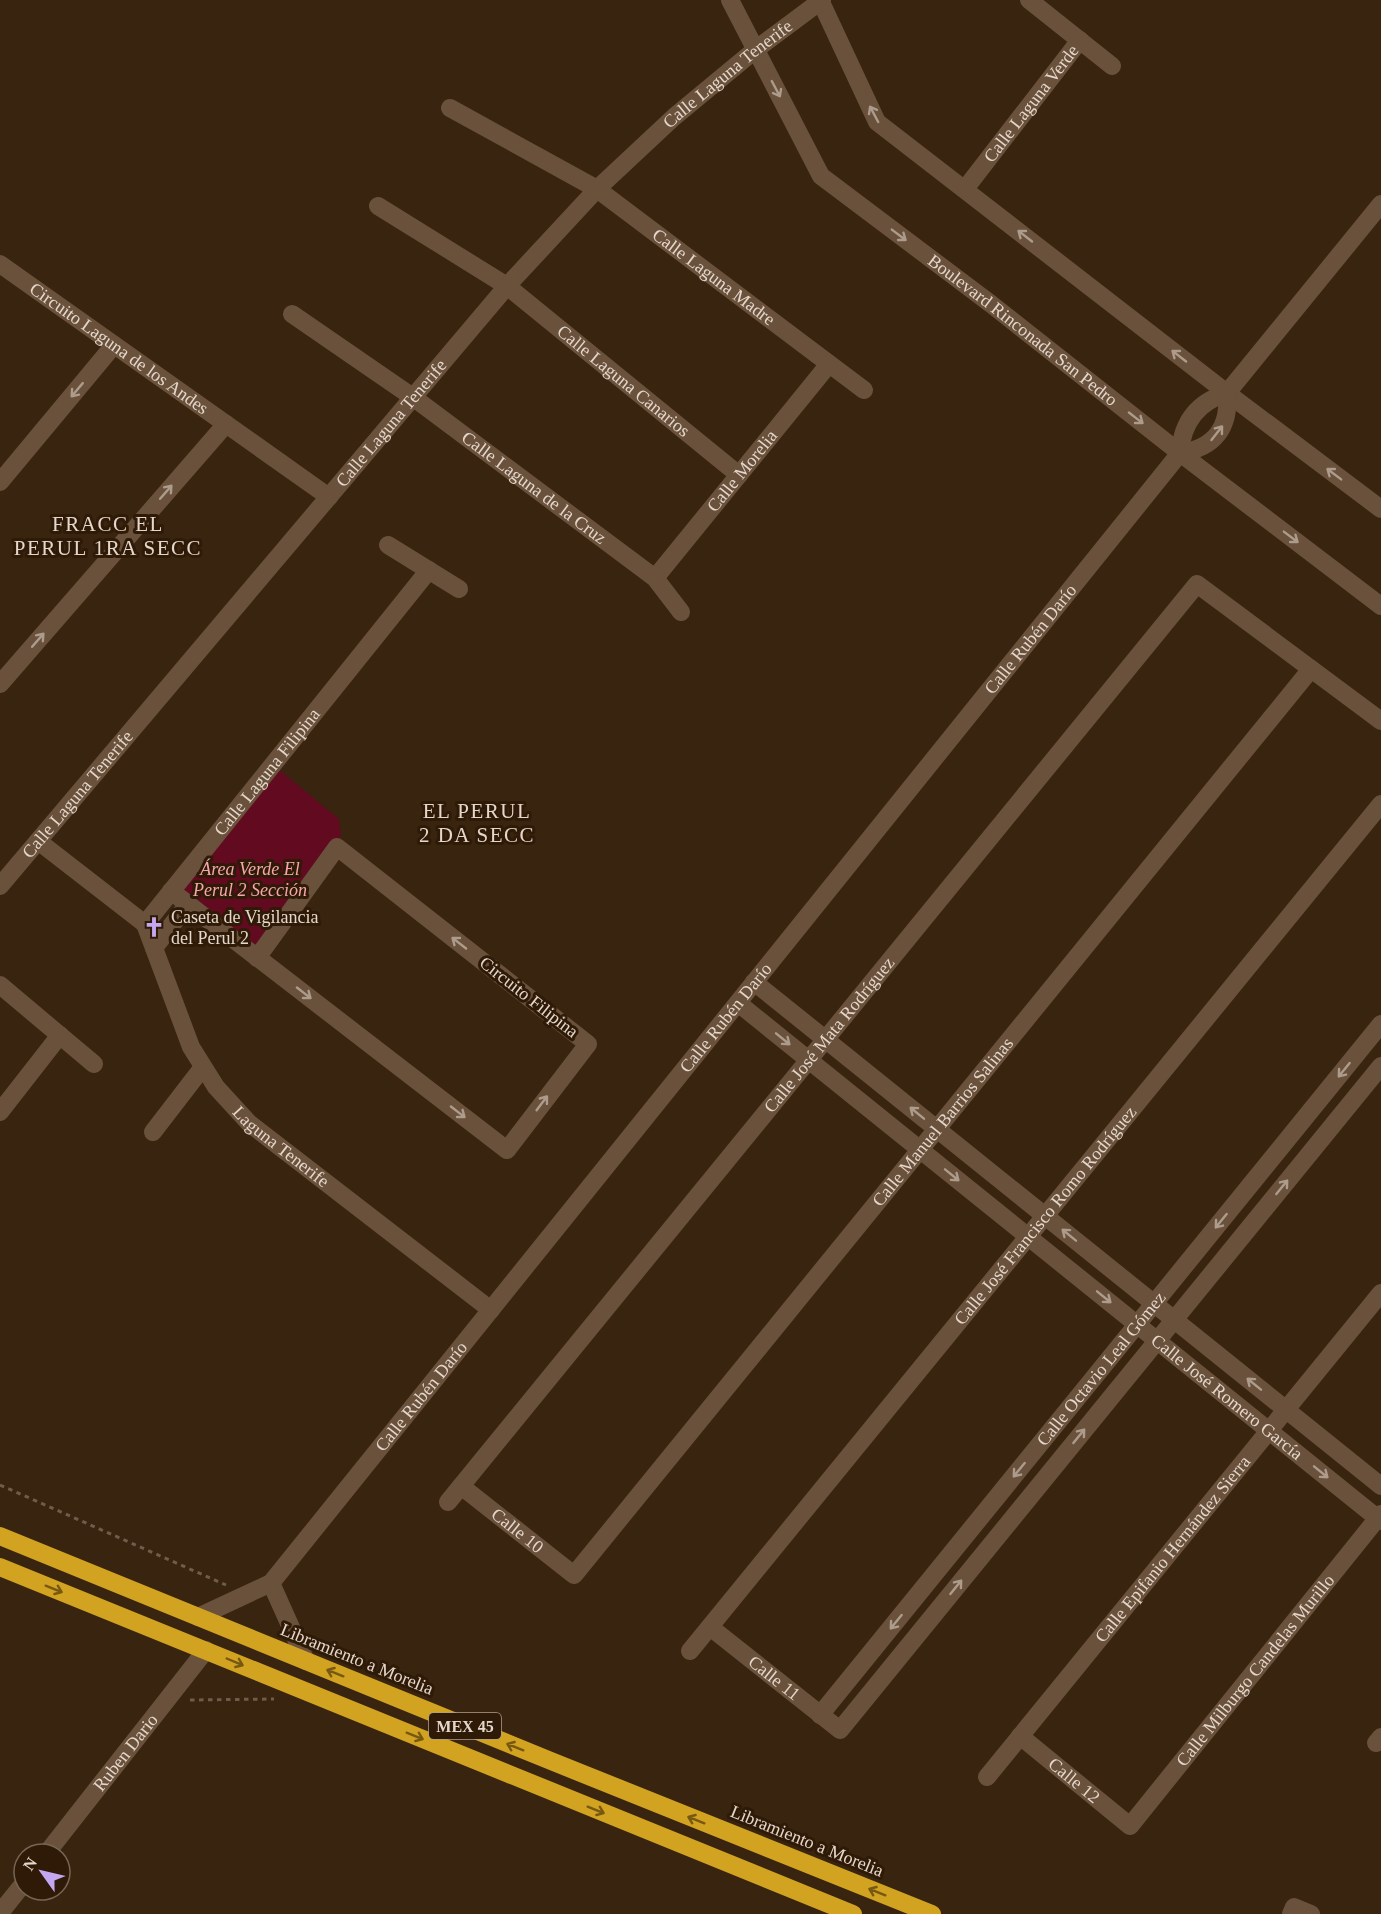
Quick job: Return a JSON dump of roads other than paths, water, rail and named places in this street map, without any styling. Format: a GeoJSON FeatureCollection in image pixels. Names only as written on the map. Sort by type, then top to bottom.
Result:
{"type":"FeatureCollection","features":[{"type":"Feature","properties":{"kind":"highway","name":"Libramiento a Morelia"},"geometry":{"type":"LineString","coordinates":[[0,1536],[932,1914]]}},
{"type":"Feature","properties":{"kind":"highway","name":"MEX 45"},"geometry":{"type":"LineString","coordinates":[[0,1567],[853,1914]]}},
{"type":"Feature","properties":{"kind":"street","name":"Boulevard Rinconada San Pedro"},"geometry":{"type":"LineString","coordinates":[[730,0],[821,176],[991,304],[1180,453],[1381,606]]}},
{"type":"Feature","properties":{"kind":"street","name":"Calle Laguna Tenerife"},"geometry":{"type":"LineString","coordinates":[[0,886],[507,286],[597,189],[674,117],[820,0]]}},
{"type":"Feature","properties":{"kind":"street"},"geometry":{"type":"LineString","coordinates":[[820,0],[877,122],[1381,509]]}},
{"type":"Feature","properties":{"kind":"street","name":"Calle Laguna Verde"},"geometry":{"type":"LineString","coordinates":[[965,189],[1080,40],[1029,0]]}},
{"type":"Feature","properties":{"kind":"street"},"geometry":{"type":"LineString","coordinates":[[1080,40],[1112,66]]}},
{"type":"Feature","properties":{"kind":"street","name":"Calle Laguna Madre"},"geometry":{"type":"LineString","coordinates":[[450,108],[597,189],[864,390]]}},
{"type":"Feature","properties":{"kind":"street","name":"Calle Rubén Darío"},"geometry":{"type":"LineString","coordinates":[[198,1617],[271,1583],[1180,453],[1184,430],[1197,410],[1206,402],[1227,393],[1381,204]]}},
{"type":"Feature","properties":{"kind":"street","name":"Calle Laguna Canarios"},"geometry":{"type":"LineString","coordinates":[[378,206],[507,286],[739,475]]}},
{"type":"Feature","properties":{"kind":"street","name":"Circuito Laguna de los Andes"},"geometry":{"type":"LineString","coordinates":[[4,273],[114,345],[328,497]]}},
{"type":"Feature","properties":{"kind":"street","name":"Calle Laguna de la Cruz"},"geometry":{"type":"LineString","coordinates":[[292,314],[414,398],[656,579],[681,612]]}},
{"type":"Feature","properties":{"kind":"street"},"geometry":{"type":"LineString","coordinates":[[0,482],[114,345]]}},
{"type":"Feature","properties":{"kind":"street","name":"Calle Morelia"},"geometry":{"type":"LineString","coordinates":[[656,579],[829,364]]}},
{"type":"Feature","properties":{"kind":"street"},"geometry":{"type":"LineString","coordinates":[[1180,453],[1204,446],[1214,438],[1226,417],[1227,393]]}},
{"type":"Feature","properties":{"kind":"street","name":"Circuito Laguna de los Andes"},"geometry":{"type":"LineString","coordinates":[[0,684],[226,424]]}},
{"type":"Feature","properties":{"kind":"street"},"geometry":{"type":"LineString","coordinates":[[388,545],[459,589]]}},
{"type":"Feature","properties":{"kind":"street","name":"Calle Laguna Filipina"},"geometry":{"type":"LineString","coordinates":[[145,924],[429,570]]}},
{"type":"Feature","properties":{"kind":"street","name":"Calle José Mata Rodríguez"},"geometry":{"type":"LineString","coordinates":[[448,1502],[1197,584],[1311,669]]}},
{"type":"Feature","properties":{"kind":"street"},"geometry":{"type":"LineString","coordinates":[[1311,669],[1381,721]]}},
{"type":"Feature","properties":{"kind":"street","name":"Calle Manuel Barrios Salinas"},"geometry":{"type":"LineString","coordinates":[[574,1575],[1311,669]]}},
{"type":"Feature","properties":{"kind":"street","name":"Calle José Francisco Romo Rodríguez"},"geometry":{"type":"LineString","coordinates":[[690,1651],[1381,804]]}},
{"type":"Feature","properties":{"kind":"street"},"geometry":{"type":"LineString","coordinates":[[38,842],[145,924]]}},
{"type":"Feature","properties":{"kind":"street","name":"Circuito Filipina"},"geometry":{"type":"LineString","coordinates":[[171,891],[257,958],[507,1150],[588,1044],[338,847],[257,958]]}},
{"type":"Feature","properties":{"kind":"street"},"geometry":{"type":"LineString","coordinates":[[154,948],[188,904]]}},
{"type":"Feature","properties":{"kind":"street","name":"Laguna Tenerife"},"geometry":{"type":"LineString","coordinates":[[145,924],[191,1047],[202,1067],[222,1094],[249,1123],[491,1310]]}},
{"type":"Feature","properties":{"kind":"street","name":"Calle José Romero García"},"geometry":{"type":"LineString","coordinates":[[754,982],[1381,1486]]}},
{"type":"Feature","properties":{"kind":"street"},"geometry":{"type":"LineString","coordinates":[[0,985],[94,1064]]}},
{"type":"Feature","properties":{"kind":"street","name":"Calle José Romero García"},"geometry":{"type":"LineString","coordinates":[[738,1003],[1380,1518]]}},
{"type":"Feature","properties":{"kind":"street","name":"Calle Octavio Leal Gómez"},"geometry":{"type":"LineString","coordinates":[[820,1715],[1381,1024]]}},
{"type":"Feature","properties":{"kind":"street"},"geometry":{"type":"LineString","coordinates":[[0,1112],[60,1035]]}},
{"type":"Feature","properties":{"kind":"street","name":"Calle Octavio Leal Gómez"},"geometry":{"type":"LineString","coordinates":[[840,1730],[1381,1066]]}},
{"type":"Feature","properties":{"kind":"street"},"geometry":{"type":"LineString","coordinates":[[153,1132],[202,1067]]}},
{"type":"Feature","properties":{"kind":"street","name":"Calle Epifanio Hernández Sierra"},"geometry":{"type":"LineString","coordinates":[[987,1776],[1381,1293]]}},
{"type":"Feature","properties":{"kind":"street","name":"Calle 10"},"geometry":{"type":"LineString","coordinates":[[461,1486],[574,1575]]}},
{"type":"Feature","properties":{"kind":"street","name":"Calle Milburgo Candelas Murillo"},"geometry":{"type":"LineString","coordinates":[[1130,1826],[1380,1518]]}},
{"type":"Feature","properties":{"kind":"street"},"geometry":{"type":"LineString","coordinates":[[271,1583],[306,1661]]}},
{"type":"Feature","properties":{"kind":"street","name":"Calle 11"},"geometry":{"type":"LineString","coordinates":[[710,1627],[840,1730]]}},
{"type":"Feature","properties":{"kind":"street","name":"Ruben Dario"},"geometry":{"type":"LineString","coordinates":[[55,1842],[206,1650]]}},
{"type":"Feature","properties":{"kind":"street","name":"Calle 12"},"geometry":{"type":"LineString","coordinates":[[1020,1736],[1130,1826]]}},
{"type":"Feature","properties":{"kind":"street"},"geometry":{"type":"LineString","coordinates":[[0,1913],[12,1898]]}},
{"type":"Feature","properties":{"kind":"street"},"geometry":{"type":"LineString","coordinates":[[1291,1914],[1294,1907],[1311,1914]]}},
{"type":"Feature","properties":{"kind":"place","name":"Caseta de Vigilancia del Perul 2"},"geometry":{"type":"Point","coordinates":[154,927]}},
{"type":"Feature","properties":{"kind":"district","name":"FRACC EL PERUL 1RA SECC"},"geometry":{"type":"Point","coordinates":[108,536]}},
{"type":"Feature","properties":{"kind":"district","name":"EL PERUL 2 DA SECC"},"geometry":{"type":"Point","coordinates":[477,823]}},
{"type":"Feature","properties":{"kind":"park label","name":"Área Verde El Perul 2 Sección"},"geometry":{"type":"Point","coordinates":[250,879]}}]}
